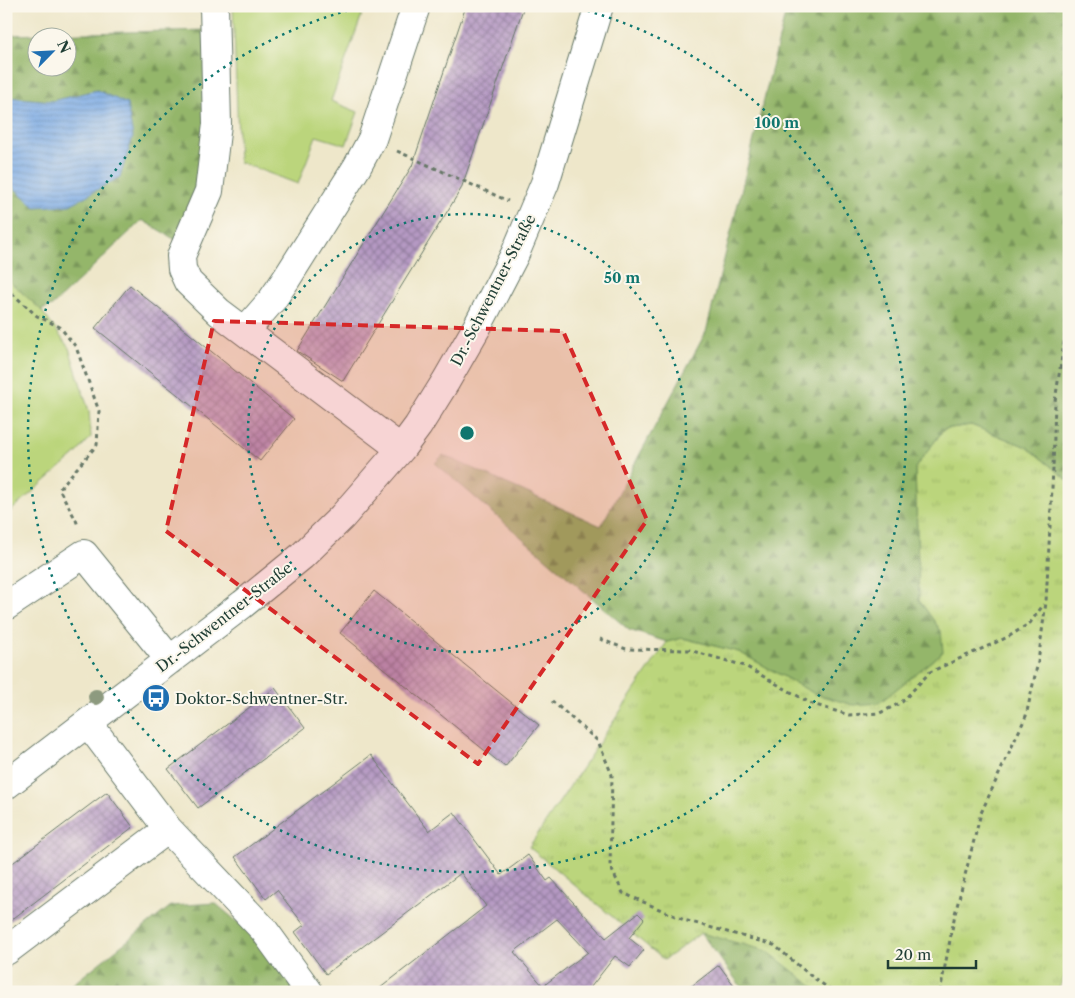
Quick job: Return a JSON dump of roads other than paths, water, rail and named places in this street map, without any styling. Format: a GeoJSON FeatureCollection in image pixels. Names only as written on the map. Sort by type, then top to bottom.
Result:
{"type":"FeatureCollection","features":[{"type":"Feature","properties":{"kind":"street"},"geometry":{"type":"LineString","coordinates":[[214,6],[217,124],[209,191],[181,256],[182,269],[188,282],[219,312],[401,449]]}},
{"type":"Feature","properties":{"kind":"street"},"geometry":{"type":"LineString","coordinates":[[245,332],[272,300],[287,278],[357,167],[372,139],[416,6]]}},
{"type":"Feature","properties":{"kind":"street","name":"Dr.-Schwentner-Straße"},"geometry":{"type":"LineString","coordinates":[[6,785],[243,604],[302,556],[349,510],[401,449],[418,426],[477,327],[515,254],[534,212],[545,183],[599,6]]}},
{"type":"Feature","properties":{"kind":"street"},"geometry":{"type":"LineString","coordinates":[[6,606],[84,554],[170,660]]}},
{"type":"Feature","properties":{"kind":"street"},"geometry":{"type":"LineString","coordinates":[[88,723],[168,829],[264,930],[309,992]]}},
{"type":"Feature","properties":{"kind":"street"},"geometry":{"type":"LineString","coordinates":[[6,951],[168,829]]}},
{"type":"Feature","properties":{"kind":"water"},"geometry":{"type":"Polygon","coordinates":[[[97,90],[127,104],[133,137],[120,177],[70,205],[35,207],[13,187],[6,166],[6,97],[52,101],[97,90]]]}},
{"type":"Feature","properties":{"kind":"place","name":"Doktor-Schwentner-Str."},"geometry":{"type":"Point","coordinates":[156,698]}}]}
